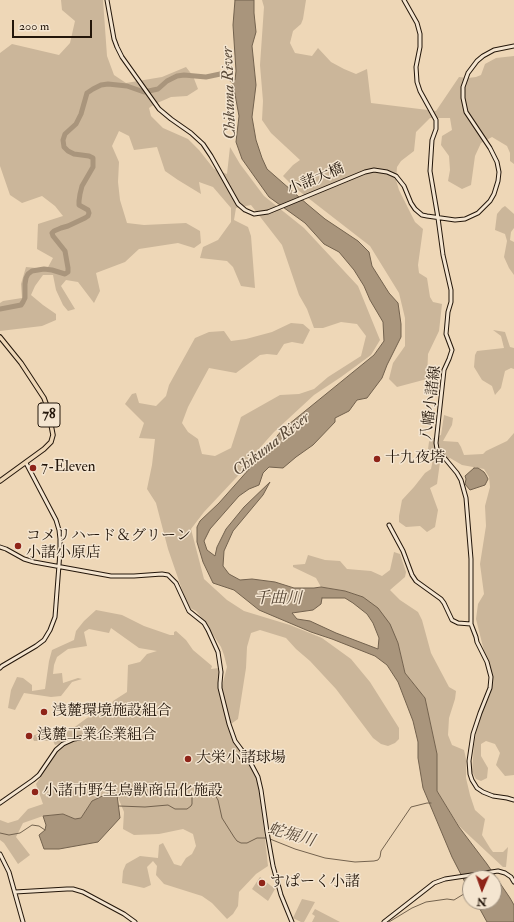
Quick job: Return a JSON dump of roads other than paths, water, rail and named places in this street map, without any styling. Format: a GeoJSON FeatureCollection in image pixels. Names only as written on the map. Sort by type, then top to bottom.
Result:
{"type":"FeatureCollection","features":[{"type":"Feature","properties":{"kind":"main road","name":"78"},"geometry":{"type":"LineString","coordinates":[[0,337],[21,363],[44,398],[53,432],[51,442],[44,449],[0,482]]}},
{"type":"Feature","properties":{"kind":"street","name":"小諸大橋"},"geometry":{"type":"LineString","coordinates":[[107,0],[114,39],[122,58],[156,105],[203,144],[241,208],[250,213],[258,214],[268,212],[374,170],[387,172],[396,176],[402,182],[411,203],[419,213],[438,218]]}},
{"type":"Feature","properties":{"kind":"street","name":"八幡小諸線"},"geometry":{"type":"LineString","coordinates":[[404,0],[417,24],[420,34],[420,47],[416,67],[417,82],[420,91],[436,120],[436,128],[432,140],[430,171],[451,290],[451,302],[448,312],[446,334],[452,350],[444,370],[436,443],[437,450],[457,473],[461,480],[466,498],[471,559],[471,624],[477,642],[487,662],[490,677],[490,688],[473,734],[469,761],[470,774],[477,788],[483,792],[514,800]]}},
{"type":"Feature","properties":{"kind":"street"},"geometry":{"type":"LineString","coordinates":[[438,218],[455,220],[465,219],[482,209],[490,201],[494,194],[499,172],[497,162],[490,148],[466,112],[463,98],[463,87],[468,73],[483,56],[494,50],[514,46]]}},
{"type":"Feature","properties":{"kind":"street"},"geometry":{"type":"LineString","coordinates":[[0,668],[44,640],[55,617],[60,539],[58,525],[26,463]]}},
{"type":"Feature","properties":{"kind":"street"},"geometry":{"type":"LineString","coordinates":[[390,525],[416,581],[441,599],[452,620],[458,623],[471,624]]}},
{"type":"Feature","properties":{"kind":"street"},"geometry":{"type":"LineString","coordinates":[[0,547],[31,561],[111,576],[162,574],[168,575],[176,583],[189,611],[204,623],[218,652],[221,672],[220,688],[229,724],[235,741],[249,760],[258,777],[273,866],[281,895],[292,922]]}},
{"type":"Feature","properties":{"kind":"street"},"geometry":{"type":"LineString","coordinates":[[0,803],[39,775],[56,750],[63,744],[74,739],[111,735]]}},
{"type":"Feature","properties":{"kind":"street"},"geometry":{"type":"LineString","coordinates":[[0,854],[9,872],[23,922]]}},
{"type":"Feature","properties":{"kind":"street"},"geometry":{"type":"LineString","coordinates":[[384,922],[434,883],[448,879],[498,871],[508,874],[514,882]]}},
{"type":"Feature","properties":{"kind":"street"},"geometry":{"type":"LineString","coordinates":[[15,892],[73,889],[83,892],[124,914],[135,922]]}},
{"type":"Feature","properties":{"kind":"water","name":"千曲川"},"geometry":{"type":"Polygon","coordinates":[[[235,0],[254,0],[256,32],[252,46],[256,85],[252,117],[256,140],[262,158],[267,169],[325,219],[358,241],[369,252],[372,266],[389,293],[398,303],[401,337],[382,378],[367,398],[357,400],[349,411],[335,418],[335,422],[313,445],[283,468],[269,467],[263,473],[259,485],[249,489],[239,496],[210,529],[204,541],[207,550],[215,556],[217,547],[226,529],[244,507],[270,482],[263,495],[233,531],[224,551],[223,566],[229,574],[240,580],[252,579],[275,582],[294,588],[321,587],[345,591],[363,597],[378,608],[390,624],[398,643],[405,673],[425,698],[437,754],[437,791],[459,827],[491,870],[462,870],[462,876],[452,857],[423,788],[418,758],[418,742],[413,721],[398,682],[387,665],[375,656],[311,632],[259,610],[234,590],[213,583],[203,562],[197,542],[197,527],[200,521],[219,503],[283,429],[374,355],[384,341],[383,322],[354,270],[339,252],[324,244],[305,223],[269,197],[242,159],[236,142],[239,116],[234,89],[236,71],[233,25],[235,0]],[[322,598],[321,604],[313,610],[292,613],[297,619],[310,621],[378,649],[379,638],[373,623],[367,614],[345,598],[322,598]]]}},
{"type":"Feature","properties":{"kind":"water"},"geometry":{"type":"Polygon","coordinates":[[[474,468],[478,468],[484,472],[488,479],[485,485],[470,490],[465,484],[465,476],[474,468]]]}},
{"type":"Feature","properties":{"kind":"water"},"geometry":{"type":"Polygon","coordinates":[[[111,792],[117,795],[120,818],[98,842],[59,849],[44,849],[39,835],[45,830],[46,825],[43,816],[63,814],[75,819],[81,818],[92,801],[111,792]]]}},
{"type":"Feature","properties":{"kind":"water","name":"千曲川"},"geometry":{"type":"Polygon","coordinates":[[[502,886],[514,905],[514,922],[487,922],[480,910],[502,910],[502,886]]]}},
{"type":"Feature","properties":{"kind":"waterway","name":"Chikuma River"},"geometry":{"type":"LineString","coordinates":[[0,309],[21,305],[25,298],[26,278],[32,271],[44,269],[65,274],[68,272],[65,251],[52,233],[85,218],[89,213],[88,210],[79,205],[79,201],[82,186],[93,167],[93,158],[74,154],[68,151],[64,147],[63,140],[65,134],[76,124],[81,114],[87,93],[101,85],[108,84],[127,86],[144,92],[158,89],[167,81],[177,76],[184,75],[206,77],[225,73],[237,85],[238,89]]}},
{"type":"Feature","properties":{"kind":"waterway","name":"蛇堀川"},"geometry":{"type":"LineString","coordinates":[[119,806],[145,807],[168,805],[175,809],[187,809],[191,806],[192,796],[196,791],[211,792],[218,800],[222,818],[237,841],[247,843],[257,838],[267,838]]}},
{"type":"Feature","properties":{"kind":"waterway","name":"蛇堀川"},"geometry":{"type":"LineString","coordinates":[[270,839],[295,849],[325,858],[355,862],[374,861],[378,860],[381,851],[411,807],[431,803]]}},
{"type":"Feature","properties":{"kind":"waterway","name":"蛇堀川"},"geometry":{"type":"LineString","coordinates":[[0,833],[9,835],[20,833],[32,825],[39,826],[45,830]]}},
{"type":"Feature","properties":{"kind":"waterway"},"geometry":{"type":"LineString","coordinates":[[389,922],[412,908],[426,902],[447,899],[454,900],[462,895]]}},
{"type":"Feature","properties":{"kind":"place","name":"十九夜塔"},"geometry":{"type":"Point","coordinates":[377,459]}},
{"type":"Feature","properties":{"kind":"place","name":"7-Eleven"},"geometry":{"type":"Point","coordinates":[33,468]}},
{"type":"Feature","properties":{"kind":"place","name":"コメリハード＆グリーン 小諸小原店"},"geometry":{"type":"Point","coordinates":[18,546]}},
{"type":"Feature","properties":{"kind":"place","name":"浅麓環境施設組合"},"geometry":{"type":"Point","coordinates":[44,712]}},
{"type":"Feature","properties":{"kind":"place","name":"浅麓工業企業組合"},"geometry":{"type":"Point","coordinates":[29,736]}},
{"type":"Feature","properties":{"kind":"place","name":"大栄小諸球場"},"geometry":{"type":"Point","coordinates":[188,759]}},
{"type":"Feature","properties":{"kind":"place","name":"小諸市野生鳥獣商品化施設"},"geometry":{"type":"Point","coordinates":[35,792]}},
{"type":"Feature","properties":{"kind":"place","name":"すぱーく小諸"},"geometry":{"type":"Point","coordinates":[262,883]}}]}
